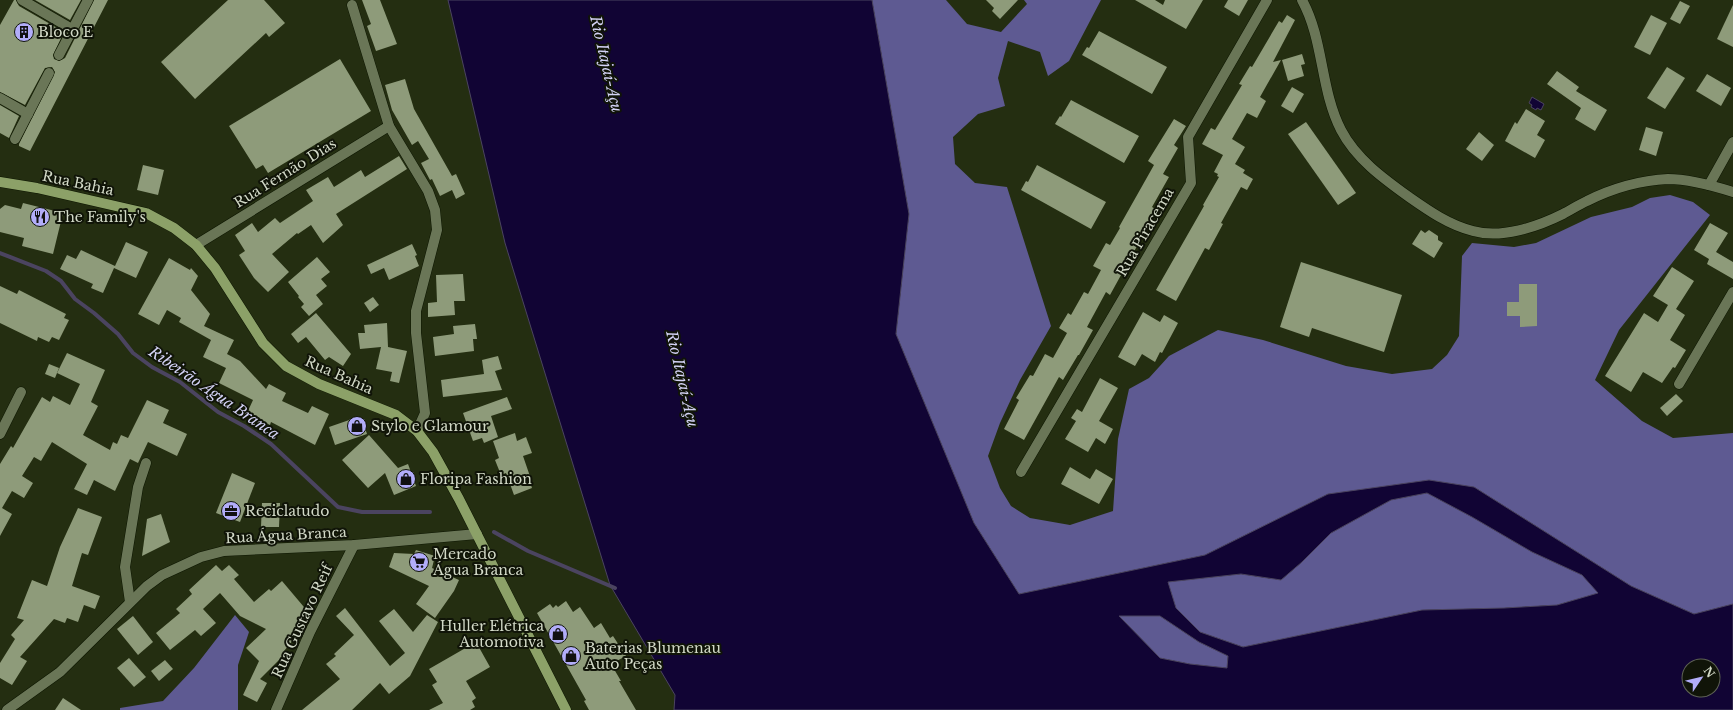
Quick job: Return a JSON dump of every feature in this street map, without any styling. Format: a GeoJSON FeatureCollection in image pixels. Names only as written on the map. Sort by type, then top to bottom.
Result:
{"type":"FeatureCollection","features":[{"type":"Feature","properties":{"kind":"main road","name":"Rua Bahia"},"geometry":{"type":"LineString","coordinates":[[0,184],[37,188],[146,213],[174,228],[196,245],[215,268],[264,343],[286,366],[319,384],[396,415],[417,431],[433,452],[477,534],[566,710]]}},
{"type":"Feature","properties":{"kind":"street"},"geometry":{"type":"LineString","coordinates":[[22,0],[72,30]]}},
{"type":"Feature","properties":{"kind":"street"},"geometry":{"type":"LineString","coordinates":[[59,55],[88,0]]}},
{"type":"Feature","properties":{"kind":"street","name":"Rua Piracema"},"geometry":{"type":"LineString","coordinates":[[1021,472],[1191,183],[1188,137],[1267,0]]}},
{"type":"Feature","properties":{"kind":"street"},"geometry":{"type":"LineString","coordinates":[[1302,0],[1313,25],[1330,102],[1341,130],[1358,154],[1378,173],[1432,213],[1453,225],[1474,232],[1502,233],[1528,229],[1562,215],[1587,201],[1629,186],[1669,179],[1709,185],[1733,192]]}},
{"type":"Feature","properties":{"kind":"street"},"geometry":{"type":"LineString","coordinates":[[352,5],[389,126],[428,191],[435,210],[437,230],[416,312],[416,333],[425,413],[417,431]]}},
{"type":"Feature","properties":{"kind":"street"},"geometry":{"type":"LineString","coordinates":[[15,139],[49,73]]}},
{"type":"Feature","properties":{"kind":"street"},"geometry":{"type":"LineString","coordinates":[[0,98],[28,114]]}},
{"type":"Feature","properties":{"kind":"street","name":"Rua Fernão Dias"},"geometry":{"type":"LineString","coordinates":[[196,245],[389,126]]}},
{"type":"Feature","properties":{"kind":"street"},"geometry":{"type":"LineString","coordinates":[[1709,185],[1733,142]]}},
{"type":"Feature","properties":{"kind":"street"},"geometry":{"type":"LineString","coordinates":[[1679,384],[1733,292]]}},
{"type":"Feature","properties":{"kind":"street"},"geometry":{"type":"LineString","coordinates":[[0,434],[21,392]]}},
{"type":"Feature","properties":{"kind":"street"},"geometry":{"type":"LineString","coordinates":[[130,602],[125,567],[138,487],[146,463]]}},
{"type":"Feature","properties":{"kind":"street","name":"Rua Água Branca"},"geometry":{"type":"LineString","coordinates":[[7,710],[60,672],[130,602],[162,575],[201,557],[224,551],[255,548],[354,545],[477,534]]}},
{"type":"Feature","properties":{"kind":"street","name":"Rua Gustavo Reif"},"geometry":{"type":"LineString","coordinates":[[276,710],[310,632],[354,545]]}},
{"type":"Feature","properties":{"kind":"shaded area"},"geometry":{"type":"Polygon","coordinates":[[[872,0],[946,0],[967,24],[1001,32],[1027,4],[1024,0],[1101,0],[1069,61],[1048,76],[1040,52],[1008,41],[998,78],[1005,106],[978,114],[953,137],[955,164],[975,183],[1007,187],[1051,326],[1020,380],[1000,423],[988,456],[1000,488],[1011,506],[1030,518],[1070,525],[1113,511],[1118,439],[1129,389],[1149,378],[1169,356],[1218,330],[1263,340],[1346,366],[1392,374],[1432,369],[1447,355],[1459,336],[1462,256],[1472,243],[1514,247],[1536,243],[1591,217],[1632,207],[1650,198],[1670,195],[1693,202],[1710,215],[1619,330],[1595,380],[1642,421],[1673,438],[1733,433],[1733,604],[1694,614],[1631,586],[1474,487],[1328,494],[1205,555],[1019,594],[974,523],[896,334],[909,214],[872,0]]]}},
{"type":"Feature","properties":{"kind":"shaded area"},"geometry":{"type":"Polygon","coordinates":[[[1427,493],[1532,552],[1582,575],[1599,593],[1557,605],[1422,610],[1243,647],[1200,632],[1176,608],[1167,582],[1241,574],[1281,580],[1302,562],[1331,533],[1391,500],[1427,493]]]}},
{"type":"Feature","properties":{"kind":"shaded area"},"geometry":{"type":"Polygon","coordinates":[[[235,615],[249,632],[238,665],[238,710],[120,710],[120,708],[163,701],[194,668],[235,615]]]}},
{"type":"Feature","properties":{"kind":"shaded area"},"geometry":{"type":"Polygon","coordinates":[[[1118,615],[1160,616],[1199,642],[1228,656],[1227,668],[1190,664],[1160,658],[1118,615]]]}},
{"type":"Feature","properties":{"kind":"water","name":"Rio Itajaí-Açu"},"geometry":{"type":"Polygon","coordinates":[[[448,0],[872,0],[909,214],[896,334],[974,523],[1019,594],[1205,555],[1328,494],[1429,480],[1474,487],[1631,586],[1694,614],[1733,604],[1733,710],[674,710],[675,695],[610,585],[505,243],[448,0]],[[1427,493],[1391,500],[1331,533],[1302,562],[1281,580],[1241,574],[1168,582],[1176,608],[1200,632],[1243,647],[1422,610],[1557,605],[1598,593],[1582,575],[1532,552],[1427,493]],[[1119,616],[1160,658],[1190,664],[1227,668],[1228,656],[1199,642],[1160,616],[1119,616]]]}},
{"type":"Feature","properties":{"kind":"water"},"geometry":{"type":"Polygon","coordinates":[[[1532,97],[1544,104],[1541,110],[1537,108],[1536,110],[1531,107],[1532,105],[1529,103],[1532,97]]]}},
{"type":"Feature","properties":{"kind":"building"},"geometry":{"type":"Polygon","coordinates":[[[14,0],[16,0],[19,6],[64,32],[53,55],[54,59],[59,61],[65,58],[94,0],[108,0],[30,151],[19,146],[19,144],[55,72],[52,67],[45,68],[25,105],[0,92],[0,25],[14,0]]]}},
{"type":"Feature","properties":{"kind":"building"},"geometry":{"type":"Polygon","coordinates":[[[35,0],[81,0],[70,20],[35,0]]]}},
{"type":"Feature","properties":{"kind":"building"},"geometry":{"type":"Polygon","coordinates":[[[228,0],[264,0],[285,23],[269,37],[266,33],[195,99],[161,62],[228,0]]]}},
{"type":"Feature","properties":{"kind":"building"},"geometry":{"type":"Polygon","coordinates":[[[362,0],[380,0],[397,44],[376,51],[367,26],[371,24],[362,0]]]}},
{"type":"Feature","properties":{"kind":"building"},"geometry":{"type":"Polygon","coordinates":[[[986,0],[1018,0],[1000,19],[992,11],[994,8],[986,0]]]}},
{"type":"Feature","properties":{"kind":"building"},"geometry":{"type":"Polygon","coordinates":[[[1135,0],[1155,0],[1163,5],[1165,0],[1203,0],[1186,29],[1135,0]]]}},
{"type":"Feature","properties":{"kind":"building"},"geometry":{"type":"Polygon","coordinates":[[[1228,0],[1248,0],[1239,16],[1224,7],[1228,0]]]}},
{"type":"Feature","properties":{"kind":"building"},"geometry":{"type":"Polygon","coordinates":[[[1680,1],[1690,6],[1680,24],[1670,19],[1680,1]]]}},
{"type":"Feature","properties":{"kind":"building"},"geometry":{"type":"Polygon","coordinates":[[[1733,5],[1733,47],[1717,39],[1733,5]]]}},
{"type":"Feature","properties":{"kind":"building"},"geometry":{"type":"Polygon","coordinates":[[[1287,15],[1295,20],[1273,62],[1281,60],[1260,97],[1266,101],[1257,118],[1247,113],[1232,139],[1245,147],[1235,164],[1245,170],[1243,173],[1253,179],[1247,190],[1241,187],[1221,223],[1223,224],[1209,250],[1205,248],[1176,301],[1156,290],[1219,177],[1217,176],[1218,174],[1214,172],[1223,155],[1202,144],[1211,128],[1215,130],[1242,85],[1239,84],[1250,66],[1252,67],[1279,21],[1282,23],[1287,15]]]}},
{"type":"Feature","properties":{"kind":"building"},"geometry":{"type":"Polygon","coordinates":[[[1651,15],[1667,23],[1650,55],[1634,47],[1651,15]]]}},
{"type":"Feature","properties":{"kind":"building"},"geometry":{"type":"Polygon","coordinates":[[[1099,31],[1167,67],[1152,94],[1082,55],[1087,47],[1089,48],[1099,31]]]}},
{"type":"Feature","properties":{"kind":"building"},"geometry":{"type":"Polygon","coordinates":[[[1302,54],[1305,64],[1301,65],[1304,76],[1288,81],[1282,60],[1302,54]]]}},
{"type":"Feature","properties":{"kind":"building"},"geometry":{"type":"Polygon","coordinates":[[[340,59],[371,111],[268,173],[263,165],[256,169],[229,126],[340,59]]]}},
{"type":"Feature","properties":{"kind":"building"},"geometry":{"type":"Polygon","coordinates":[[[1667,67],[1685,78],[1665,109],[1647,98],[1667,67]]]}},
{"type":"Feature","properties":{"kind":"building"},"geometry":{"type":"Polygon","coordinates":[[[1557,71],[1579,87],[1576,91],[1607,110],[1595,131],[1575,119],[1581,108],[1547,84],[1557,71]]]}},
{"type":"Feature","properties":{"kind":"building"},"geometry":{"type":"Polygon","coordinates":[[[1707,74],[1731,88],[1721,106],[1696,91],[1707,74]]]}},
{"type":"Feature","properties":{"kind":"building"},"geometry":{"type":"Polygon","coordinates":[[[405,79],[414,109],[452,176],[456,174],[465,194],[456,199],[452,190],[440,196],[432,179],[430,180],[421,163],[429,159],[418,141],[412,145],[392,110],[385,85],[405,79]]]}},
{"type":"Feature","properties":{"kind":"building"},"geometry":{"type":"Polygon","coordinates":[[[1292,87],[1304,94],[1293,113],[1281,106],[1292,87]]]}},
{"type":"Feature","properties":{"kind":"building"},"geometry":{"type":"Polygon","coordinates":[[[1071,100],[1139,136],[1124,163],[1055,124],[1071,100]]]}},
{"type":"Feature","properties":{"kind":"building"},"geometry":{"type":"Polygon","coordinates":[[[0,105],[19,116],[9,138],[0,133],[0,105]]]}},
{"type":"Feature","properties":{"kind":"building"},"geometry":{"type":"Polygon","coordinates":[[[1526,109],[1545,121],[1537,135],[1545,140],[1535,158],[1505,141],[1515,122],[1517,124],[1526,109]]]}},
{"type":"Feature","properties":{"kind":"building"},"geometry":{"type":"Polygon","coordinates":[[[1174,119],[1186,126],[1174,145],[1178,148],[1163,174],[1169,177],[1152,207],[1157,210],[1110,295],[1106,292],[1087,327],[1093,330],[1079,355],[1063,380],[1059,377],[1024,440],[1004,429],[1019,400],[1016,398],[1030,375],[1033,376],[1045,354],[1053,358],[1067,333],[1059,328],[1068,313],[1071,315],[1084,292],[1088,294],[1101,270],[1093,266],[1106,243],[1110,245],[1120,228],[1119,227],[1154,165],[1148,161],[1174,119]]]}},
{"type":"Feature","properties":{"kind":"building"},"geometry":{"type":"Polygon","coordinates":[[[1306,122],[1356,193],[1338,205],[1288,134],[1306,122]]]}},
{"type":"Feature","properties":{"kind":"building"},"geometry":{"type":"Polygon","coordinates":[[[1646,127],[1663,132],[1656,156],[1639,150],[1646,127]]]}},
{"type":"Feature","properties":{"kind":"building"},"geometry":{"type":"Polygon","coordinates":[[[1479,132],[1494,145],[1482,161],[1466,149],[1479,132]]]}},
{"type":"Feature","properties":{"kind":"building"},"geometry":{"type":"Polygon","coordinates":[[[399,156],[407,169],[336,214],[343,225],[323,243],[311,225],[298,234],[297,233],[272,254],[289,272],[268,292],[254,278],[239,255],[245,251],[235,235],[252,223],[258,232],[275,218],[280,223],[313,201],[306,190],[328,177],[334,187],[361,170],[365,177],[399,156]]]}},
{"type":"Feature","properties":{"kind":"building"},"geometry":{"type":"Polygon","coordinates":[[[143,165],[164,170],[158,195],[137,190],[143,165]]]}},
{"type":"Feature","properties":{"kind":"building"},"geometry":{"type":"Polygon","coordinates":[[[1037,165],[1106,202],[1091,229],[1021,190],[1026,181],[1028,182],[1037,165]]]}},
{"type":"Feature","properties":{"kind":"building"},"geometry":{"type":"Polygon","coordinates":[[[23,203],[63,213],[53,254],[22,246],[24,238],[0,232],[0,209],[5,205],[21,209],[23,203]]]}},
{"type":"Feature","properties":{"kind":"building"},"geometry":{"type":"Polygon","coordinates":[[[1710,223],[1728,233],[1716,252],[1733,262],[1733,279],[1707,264],[1709,259],[1694,250],[1710,223]]]}},
{"type":"Feature","properties":{"kind":"building"},"geometry":{"type":"Polygon","coordinates":[[[1421,230],[1425,233],[1429,230],[1438,236],[1438,240],[1443,243],[1434,258],[1412,244],[1421,230]]]}},
{"type":"Feature","properties":{"kind":"building"},"geometry":{"type":"Polygon","coordinates":[[[126,242],[148,252],[136,278],[114,268],[103,293],[91,288],[93,284],[60,269],[67,255],[76,259],[81,250],[115,266],[126,242]]]}},
{"type":"Feature","properties":{"kind":"building"},"geometry":{"type":"Polygon","coordinates":[[[412,244],[417,255],[415,256],[419,266],[389,280],[384,268],[371,274],[367,265],[412,244]]]}},
{"type":"Feature","properties":{"kind":"building"},"geometry":{"type":"Polygon","coordinates":[[[317,257],[330,272],[321,279],[327,286],[316,295],[323,304],[309,316],[301,307],[304,304],[288,282],[317,257]]]}},
{"type":"Feature","properties":{"kind":"building"},"geometry":{"type":"Polygon","coordinates":[[[169,258],[190,270],[191,268],[198,276],[191,290],[210,314],[204,326],[234,340],[227,354],[240,361],[266,389],[269,384],[286,393],[282,401],[308,413],[312,406],[329,414],[315,445],[271,422],[270,425],[247,413],[253,400],[219,383],[226,368],[203,357],[211,340],[179,322],[181,318],[167,310],[159,325],[138,314],[169,258]]]}},
{"type":"Feature","properties":{"kind":"building"},"geometry":{"type":"Polygon","coordinates":[[[1301,262],[1402,295],[1384,352],[1312,328],[1309,337],[1280,327],[1301,262]]]}},
{"type":"Feature","properties":{"kind":"building"},"geometry":{"type":"Polygon","coordinates":[[[1672,267],[1694,281],[1676,309],[1685,315],[1670,340],[1686,350],[1675,368],[1673,367],[1662,383],[1643,372],[1631,392],[1605,376],[1644,313],[1658,322],[1668,305],[1653,296],[1672,267]]]}},
{"type":"Feature","properties":{"kind":"building"},"geometry":{"type":"Polygon","coordinates":[[[463,274],[465,301],[454,301],[455,315],[428,317],[428,303],[437,302],[436,275],[463,274]]]}},
{"type":"Feature","properties":{"kind":"building"},"geometry":{"type":"Polygon","coordinates":[[[1519,284],[1537,284],[1537,326],[1520,327],[1520,316],[1507,316],[1507,302],[1519,302],[1519,284]]]}},
{"type":"Feature","properties":{"kind":"building"},"geometry":{"type":"Polygon","coordinates":[[[0,286],[17,294],[19,290],[66,314],[64,318],[69,320],[59,340],[52,337],[49,342],[38,337],[37,341],[0,323],[0,286]]]}},
{"type":"Feature","properties":{"kind":"building"},"geometry":{"type":"Polygon","coordinates":[[[373,297],[379,305],[370,312],[364,303],[373,297]]]}},
{"type":"Feature","properties":{"kind":"building"},"geometry":{"type":"Polygon","coordinates":[[[1143,312],[1160,322],[1164,315],[1178,323],[1162,353],[1160,352],[1155,362],[1142,354],[1135,366],[1118,357],[1143,312]]]}},
{"type":"Feature","properties":{"kind":"building"},"geometry":{"type":"Polygon","coordinates":[[[316,313],[351,354],[343,366],[329,357],[325,360],[306,337],[298,343],[291,334],[316,313]]]}},
{"type":"Feature","properties":{"kind":"building"},"geometry":{"type":"Polygon","coordinates":[[[387,323],[388,347],[407,351],[399,383],[390,381],[392,372],[376,369],[381,347],[360,349],[358,333],[365,333],[364,325],[387,323]]]}},
{"type":"Feature","properties":{"kind":"building"},"geometry":{"type":"Polygon","coordinates":[[[475,324],[477,339],[473,339],[474,351],[435,356],[433,337],[454,334],[453,326],[475,324]]]}},
{"type":"Feature","properties":{"kind":"building"},"geometry":{"type":"Polygon","coordinates":[[[67,353],[105,370],[91,402],[98,406],[83,435],[110,450],[113,442],[117,444],[121,435],[128,438],[147,400],[169,410],[163,423],[187,434],[177,456],[148,442],[138,463],[130,459],[115,491],[94,480],[87,495],[74,489],[87,464],[52,442],[41,461],[34,457],[22,476],[33,483],[24,498],[12,491],[2,508],[12,514],[0,536],[0,464],[11,446],[13,448],[42,397],[50,402],[53,396],[70,405],[80,384],[57,373],[67,353]]]}},
{"type":"Feature","properties":{"kind":"building"},"geometry":{"type":"Polygon","coordinates":[[[498,356],[502,369],[495,371],[502,390],[443,397],[441,380],[484,374],[482,360],[498,356]]]}},
{"type":"Feature","properties":{"kind":"building"},"geometry":{"type":"Polygon","coordinates":[[[49,364],[59,368],[55,378],[45,374],[49,364]]]}},
{"type":"Feature","properties":{"kind":"building"},"geometry":{"type":"Polygon","coordinates":[[[1100,378],[1118,388],[1099,421],[1113,429],[1105,444],[1096,438],[1088,452],[1065,439],[1076,421],[1071,418],[1077,409],[1082,412],[1100,378]]]}},
{"type":"Feature","properties":{"kind":"building"},"geometry":{"type":"Polygon","coordinates":[[[1676,394],[1683,401],[1667,416],[1660,408],[1676,394]]]}},
{"type":"Feature","properties":{"kind":"building"},"geometry":{"type":"Polygon","coordinates":[[[507,397],[512,409],[491,416],[498,437],[484,443],[482,438],[473,441],[463,413],[507,397]]]}},
{"type":"Feature","properties":{"kind":"building"},"geometry":{"type":"Polygon","coordinates":[[[355,418],[358,424],[363,422],[367,434],[335,445],[329,427],[355,418]]]}},
{"type":"Feature","properties":{"kind":"building"},"geometry":{"type":"Polygon","coordinates":[[[515,433],[517,441],[526,437],[532,453],[523,456],[533,485],[531,485],[532,488],[514,495],[506,473],[501,475],[495,460],[499,458],[493,441],[515,433]]]}},
{"type":"Feature","properties":{"kind":"building"},"geometry":{"type":"Polygon","coordinates":[[[369,435],[398,468],[408,464],[416,486],[394,495],[385,473],[368,488],[342,460],[369,435]]]}},
{"type":"Feature","properties":{"kind":"building"},"geometry":{"type":"Polygon","coordinates":[[[1070,467],[1090,479],[1096,469],[1113,479],[1099,504],[1061,484],[1070,467]]]}},
{"type":"Feature","properties":{"kind":"building"},"geometry":{"type":"Polygon","coordinates":[[[232,473],[255,483],[240,522],[216,513],[232,473]]]}},
{"type":"Feature","properties":{"kind":"building"},"geometry":{"type":"Polygon","coordinates":[[[262,503],[280,503],[279,527],[261,527],[262,503]]]}},
{"type":"Feature","properties":{"kind":"building"},"geometry":{"type":"Polygon","coordinates":[[[78,508],[102,517],[88,555],[82,553],[72,586],[100,596],[95,609],[84,605],[78,622],[67,618],[65,623],[54,619],[20,657],[27,661],[12,685],[0,678],[0,663],[15,639],[11,635],[24,620],[17,618],[32,580],[47,586],[60,547],[78,508]]]}},
{"type":"Feature","properties":{"kind":"building"},"geometry":{"type":"Polygon","coordinates":[[[161,514],[170,542],[142,556],[147,519],[161,514]]]}},
{"type":"Feature","properties":{"kind":"building"},"geometry":{"type":"Polygon","coordinates":[[[416,550],[435,556],[432,568],[459,580],[454,591],[435,618],[416,604],[429,586],[389,567],[394,553],[414,554],[416,550]]]}},
{"type":"Feature","properties":{"kind":"building"},"geometry":{"type":"Polygon","coordinates":[[[216,565],[222,571],[229,565],[239,575],[234,579],[254,602],[269,589],[271,591],[282,581],[309,613],[309,617],[301,624],[304,627],[284,651],[286,653],[260,679],[267,683],[257,702],[243,695],[259,661],[246,648],[266,629],[240,616],[220,593],[203,609],[216,623],[201,636],[195,630],[170,650],[156,633],[180,613],[176,609],[192,594],[189,590],[216,565]]]}},
{"type":"Feature","properties":{"kind":"building"},"geometry":{"type":"Polygon","coordinates":[[[566,601],[573,612],[580,607],[594,628],[601,623],[610,638],[613,636],[626,656],[611,664],[636,710],[589,710],[584,701],[586,700],[537,613],[550,604],[553,608],[556,605],[558,607],[566,601]]]}},
{"type":"Feature","properties":{"kind":"building"},"geometry":{"type":"Polygon","coordinates":[[[345,608],[390,666],[405,653],[379,621],[394,609],[413,632],[427,615],[438,622],[410,676],[389,694],[380,683],[352,710],[302,710],[340,679],[326,664],[336,656],[334,654],[354,635],[336,616],[345,608]]]}},
{"type":"Feature","properties":{"kind":"building"},"geometry":{"type":"Polygon","coordinates":[[[133,616],[153,642],[138,655],[117,629],[133,616]]]}},
{"type":"Feature","properties":{"kind":"building"},"geometry":{"type":"Polygon","coordinates":[[[476,642],[490,667],[466,681],[476,698],[472,701],[475,707],[470,710],[429,710],[443,703],[432,685],[437,682],[429,669],[476,642]]]}},
{"type":"Feature","properties":{"kind":"building"},"geometry":{"type":"Polygon","coordinates":[[[129,658],[146,677],[134,687],[117,668],[129,658]]]}},
{"type":"Feature","properties":{"kind":"building"},"geometry":{"type":"Polygon","coordinates":[[[165,660],[173,669],[159,681],[151,671],[165,660]]]}},
{"type":"Feature","properties":{"kind":"building"},"geometry":{"type":"Polygon","coordinates":[[[63,698],[81,710],[55,710],[63,698]]]}},
{"type":"Feature","properties":{"kind":"waterway","name":"Ribeirão Água Branca"},"geometry":{"type":"LineString","coordinates":[[0,253],[46,271],[61,281],[75,299],[118,334],[133,353],[152,367],[180,382],[218,412],[244,426],[271,444],[338,507],[362,512],[430,512]]}},
{"type":"Feature","properties":{"kind":"waterway","name":"Ribeirão Água Branca"},"geometry":{"type":"LineString","coordinates":[[494,532],[528,551],[615,588]]}},
{"type":"Feature","properties":{"kind":"place","name":"Bloco E"},"geometry":{"type":"Point","coordinates":[24,32]}},
{"type":"Feature","properties":{"kind":"place","name":"The Family's"},"geometry":{"type":"Point","coordinates":[40,217]}},
{"type":"Feature","properties":{"kind":"place","name":"Stylo e Glamour"},"geometry":{"type":"Point","coordinates":[357,426]}},
{"type":"Feature","properties":{"kind":"place","name":"Floripa Fashion"},"geometry":{"type":"Point","coordinates":[406,479]}},
{"type":"Feature","properties":{"kind":"place","name":"Reciclatudo"},"geometry":{"type":"Point","coordinates":[231,511]}},
{"type":"Feature","properties":{"kind":"place","name":"Mercado Água Branca"},"geometry":{"type":"Point","coordinates":[419,562]}},
{"type":"Feature","properties":{"kind":"place","name":"Huller Elétrica Automotiva"},"geometry":{"type":"Point","coordinates":[558,634]}},
{"type":"Feature","properties":{"kind":"place","name":"Baterias Blumenau Auto Peças"},"geometry":{"type":"Point","coordinates":[571,656]}}]}
